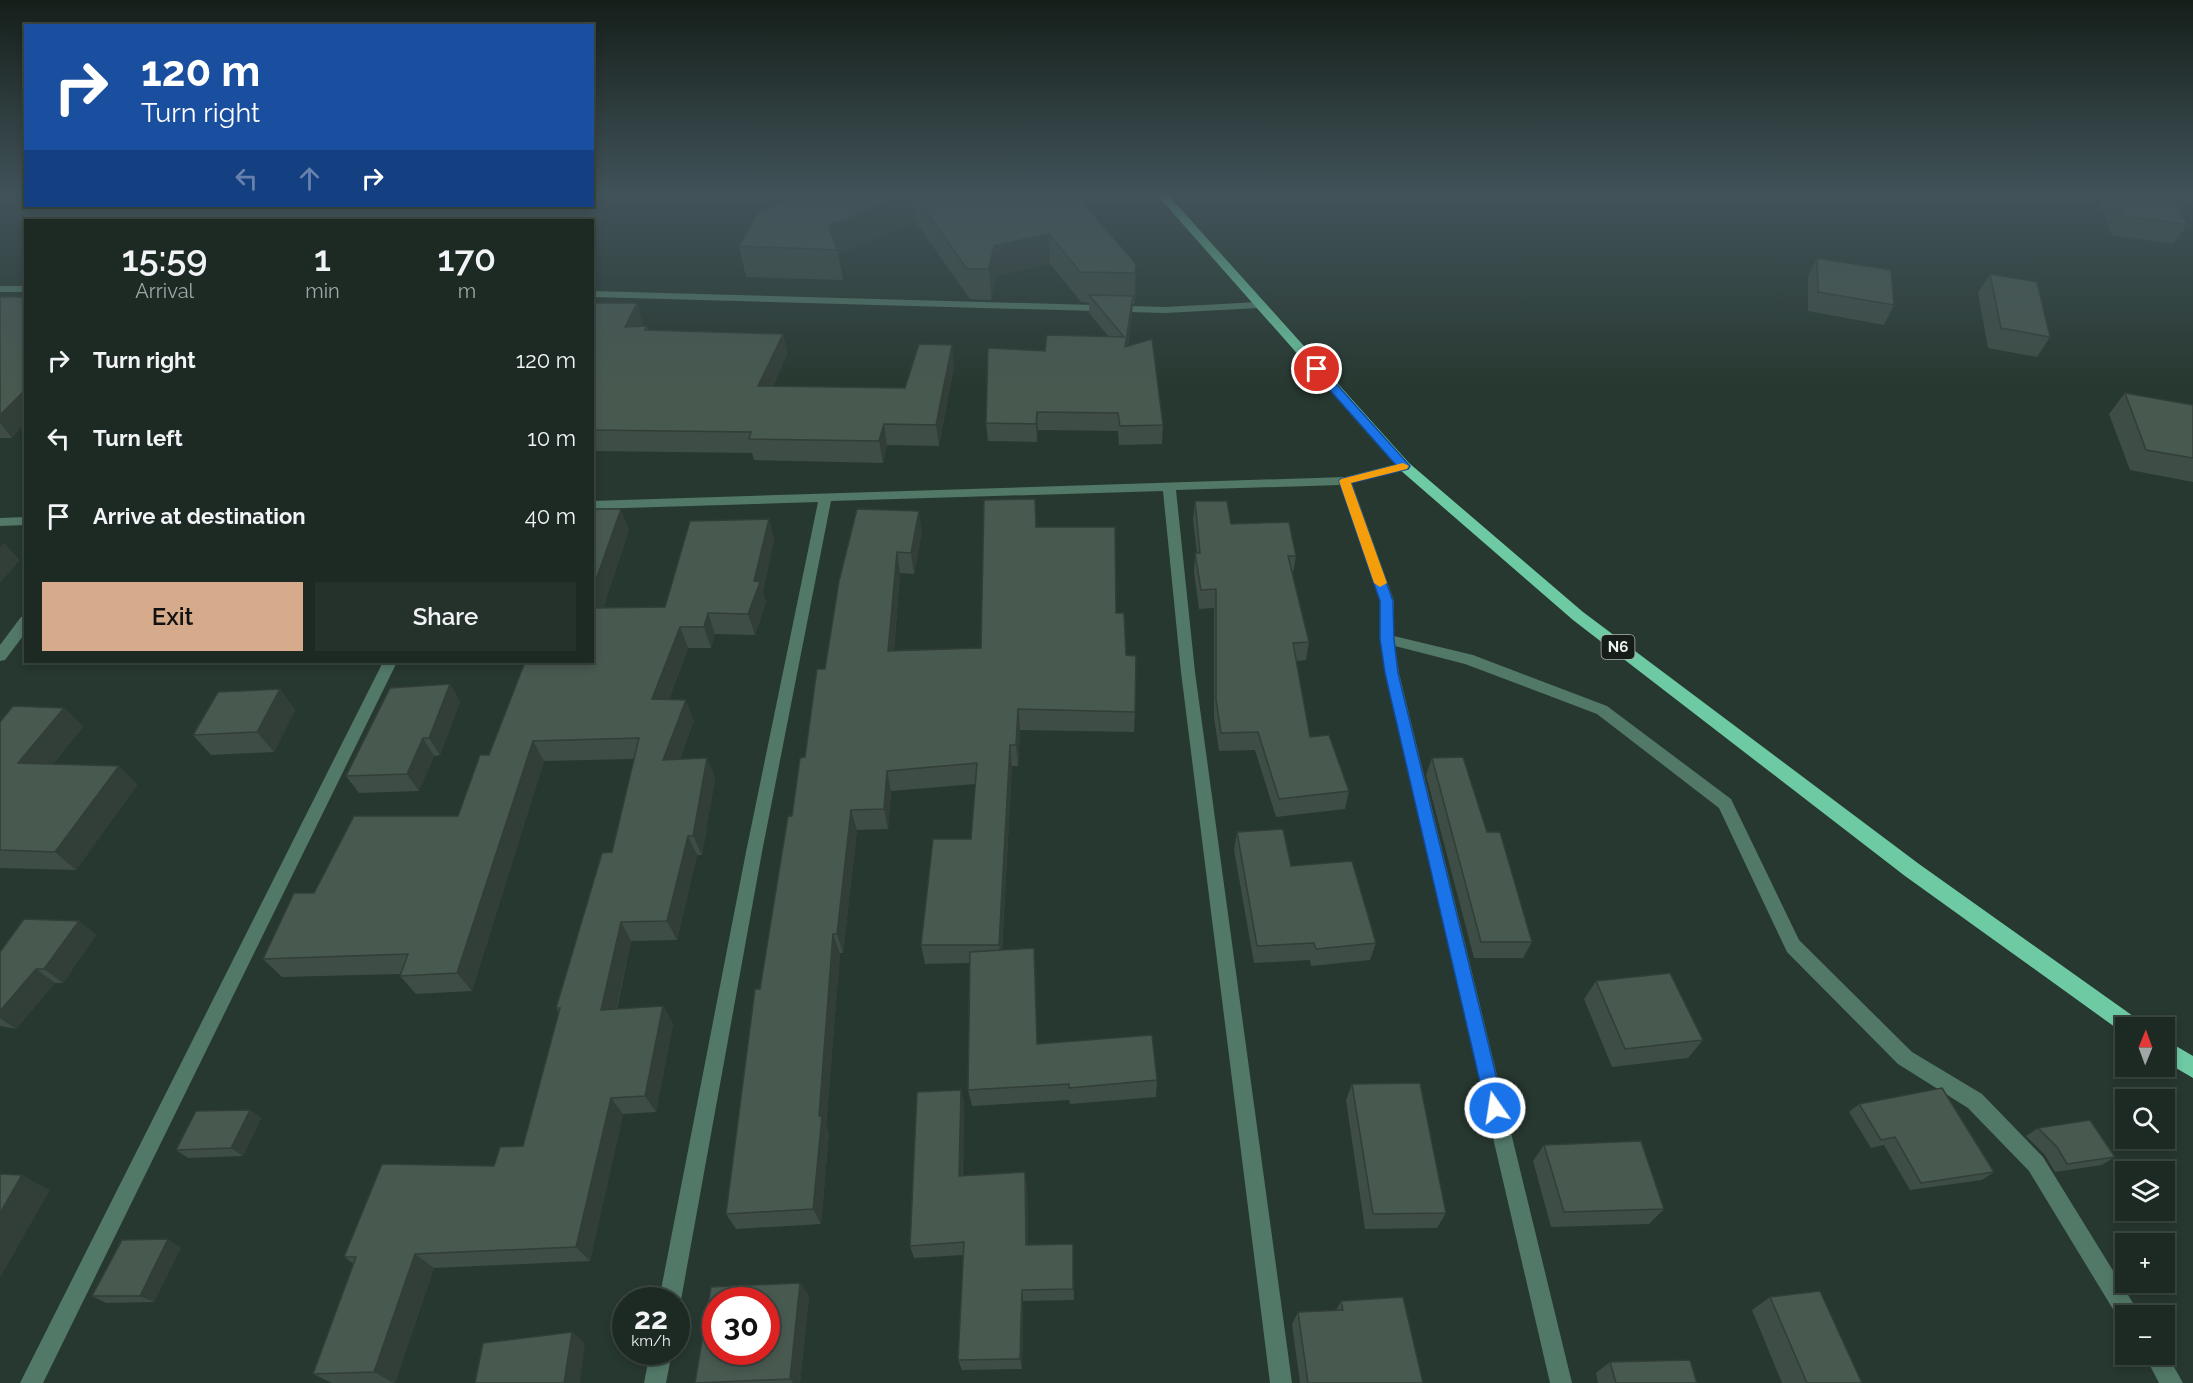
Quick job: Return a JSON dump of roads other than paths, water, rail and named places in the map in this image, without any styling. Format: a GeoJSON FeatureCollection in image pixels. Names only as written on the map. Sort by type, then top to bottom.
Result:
{"type":"FeatureCollection","features":[{"type":"Feature","properties":{"kind":"highway","name":"N6"},"geometry":{"type":"LineString","coordinates":[[1220,261],[1404,466],[1578,616],[1912,870],[2118,1017]]}},
{"type":"Feature","properties":{"kind":"highway"},"geometry":{"type":"LineString","coordinates":[[2175,1056],[2193,1068]]}},
{"type":"Feature","properties":{"kind":"street"},"geometry":{"type":"LineString","coordinates":[[0,289],[24,289]]}},
{"type":"Feature","properties":{"kind":"street"},"geometry":{"type":"LineString","coordinates":[[594,294],[1166,310],[1259,305]]}},
{"type":"Feature","properties":{"kind":"street"},"geometry":{"type":"LineString","coordinates":[[594,505],[1345,481],[1404,466]]}},
{"type":"Feature","properties":{"kind":"street"},"geometry":{"type":"LineString","coordinates":[[1345,481],[1386,601],[1387,639],[1392,673],[1561,1383]]}},
{"type":"Feature","properties":{"kind":"street"},"geometry":{"type":"LineString","coordinates":[[1169,486],[1188,672],[1281,1383]]}},
{"type":"Feature","properties":{"kind":"street"},"geometry":{"type":"LineString","coordinates":[[672,1287],[752,863],[825,497]]}},
{"type":"Feature","properties":{"kind":"street"},"geometry":{"type":"LineString","coordinates":[[0,522],[24,521]]}},
{"type":"Feature","properties":{"kind":"street"},"geometry":{"type":"LineString","coordinates":[[0,656],[24,624]]}},
{"type":"Feature","properties":{"kind":"street"},"geometry":{"type":"LineString","coordinates":[[1387,639],[1468,659],[1602,710],[1725,804],[1793,946],[1905,1058],[1975,1101],[2015,1141],[2036,1164],[2123,1305]]}},
{"type":"Feature","properties":{"kind":"street"},"geometry":{"type":"LineString","coordinates":[[31,1383],[390,663]]}},
{"type":"Feature","properties":{"kind":"street"},"geometry":{"type":"LineString","coordinates":[[655,1383],[658,1365]]}},
{"type":"Feature","properties":{"kind":"street"},"geometry":{"type":"LineString","coordinates":[[2161,1365],[2172,1383]]}}]}
